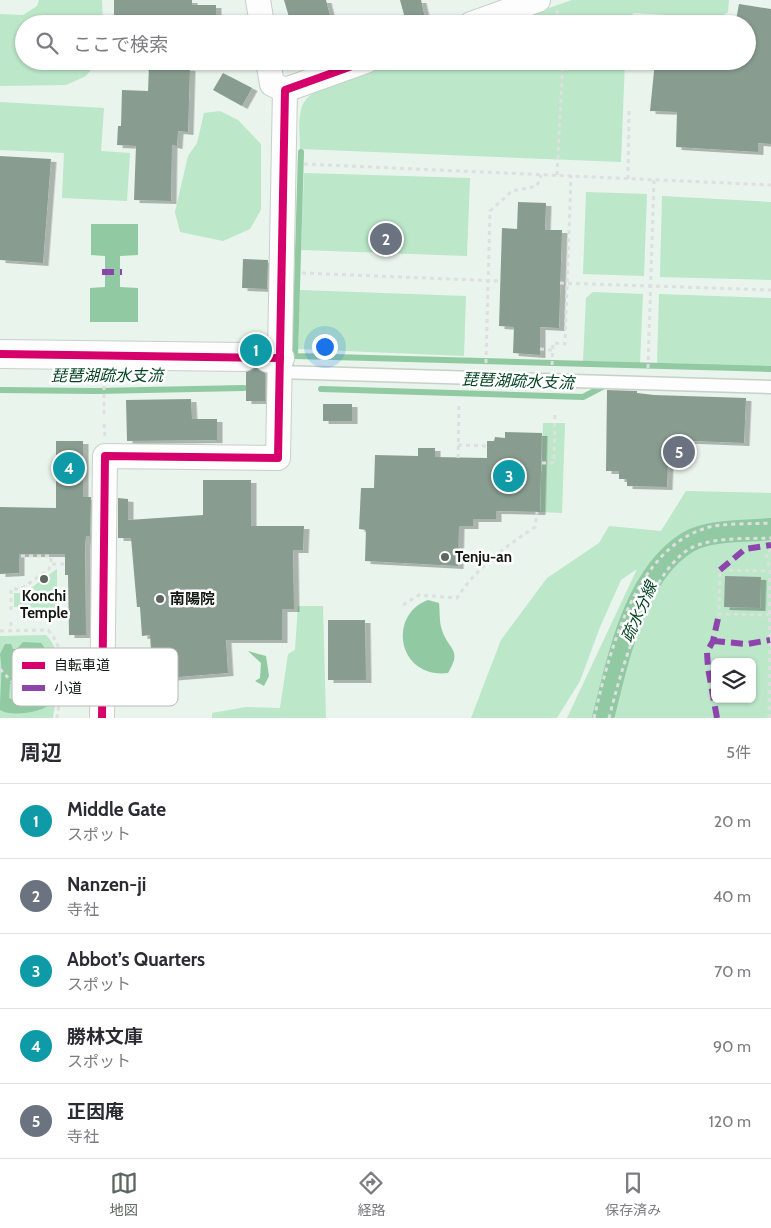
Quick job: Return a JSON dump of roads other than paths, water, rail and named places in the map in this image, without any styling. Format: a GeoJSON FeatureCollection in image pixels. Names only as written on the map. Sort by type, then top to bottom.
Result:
{"type":"FeatureCollection","features":[{"type":"Feature","properties":{"kind":"street"},"geometry":{"type":"LineString","coordinates":[[258,0],[260,15]]}},
{"type":"Feature","properties":{"kind":"street"},"geometry":{"type":"LineString","coordinates":[[496,15],[538,0]]}},
{"type":"Feature","properties":{"kind":"street"},"geometry":{"type":"LineString","coordinates":[[270,70],[272,84],[285,90],[341,70]]}},
{"type":"Feature","properties":{"kind":"street"},"geometry":{"type":"LineString","coordinates":[[103,648],[105,456],[278,458],[268,361],[281,273],[285,90]]}},
{"type":"Feature","properties":{"kind":"street"},"geometry":{"type":"LineString","coordinates":[[0,354],[268,361]]}},
{"type":"Feature","properties":{"kind":"lane"},"geometry":{"type":"LineString","coordinates":[[268,361],[485,378],[771,387]]}},
{"type":"Feature","properties":{"kind":"waterway"},"geometry":{"type":"LineString","coordinates":[[301,152],[295,356],[771,369]]}},
{"type":"Feature","properties":{"kind":"waterway","name":"琵琶湖疏水支流"},"geometry":{"type":"LineString","coordinates":[[321,389],[583,397],[606,385]]}},
{"type":"Feature","properties":{"kind":"waterway","name":"琵琶湖疏水支流"},"geometry":{"type":"LineString","coordinates":[[0,390],[96,391],[244,388]]}},
{"type":"Feature","properties":{"kind":"waterway","name":"疏水分線"},"geometry":{"type":"LineString","coordinates":[[603,718],[630,621],[654,576],[669,557],[688,542],[707,535],[771,529]]}},
{"type":"Feature","properties":{"kind":"place","name":"Nanzen-ji"},"geometry":{"type":"Point","coordinates":[386,239]}},
{"type":"Feature","properties":{"kind":"place","name":"Middle Gate"},"geometry":{"type":"Point","coordinates":[256,350]}},
{"type":"Feature","properties":{"kind":"place","name":"正因庵"},"geometry":{"type":"Point","coordinates":[679,452]}},
{"type":"Feature","properties":{"kind":"place","name":"勝林文庫"},"geometry":{"type":"Point","coordinates":[69,468]}},
{"type":"Feature","properties":{"kind":"place","name":"Abbot’s Quarters"},"geometry":{"type":"Point","coordinates":[509,476]}},
{"type":"Feature","properties":{"kind":"place","name":"Tenju-an"},"geometry":{"type":"Point","coordinates":[445,557]}},
{"type":"Feature","properties":{"kind":"place","name":"Konchi Temple"},"geometry":{"type":"Point","coordinates":[44,579]}},
{"type":"Feature","properties":{"kind":"place","name":"南陽院"},"geometry":{"type":"Point","coordinates":[160,599]}}]}
